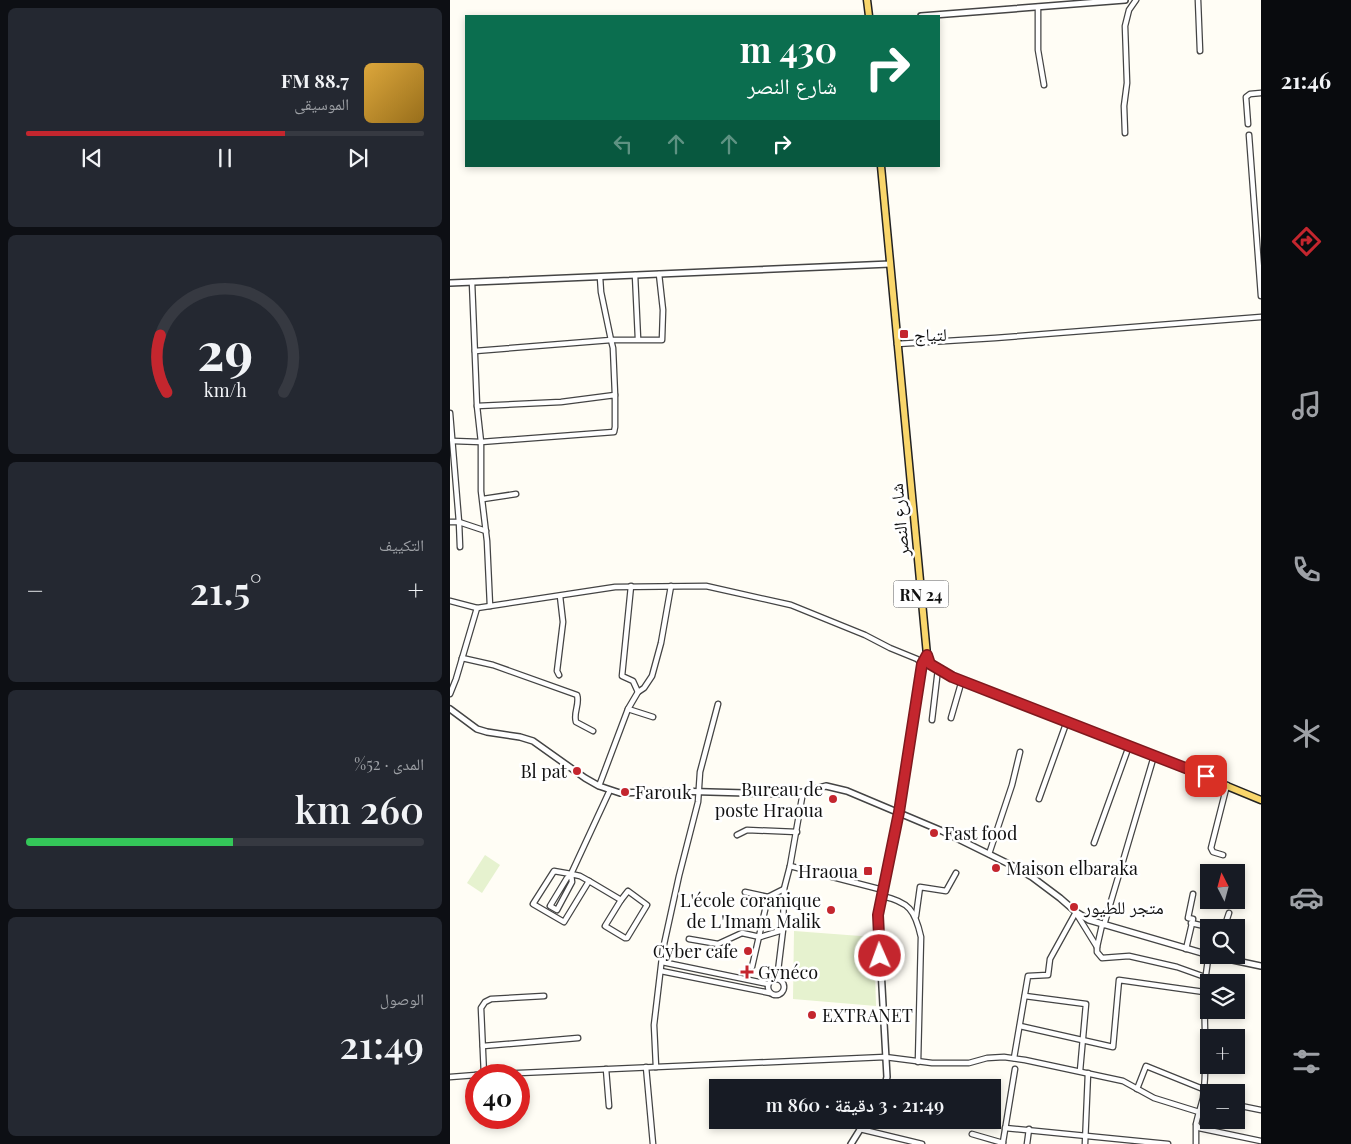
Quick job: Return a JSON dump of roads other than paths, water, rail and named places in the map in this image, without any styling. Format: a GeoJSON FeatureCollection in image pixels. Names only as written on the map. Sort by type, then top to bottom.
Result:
{"type":"FeatureCollection","features":[{"type":"Feature","properties":{"kind":"main road"},"geometry":{"type":"LineString","coordinates":[[867,0],[868,15]]}},
{"type":"Feature","properties":{"kind":"main road","name":"شارع النصر"},"geometry":{"type":"LineString","coordinates":[[880,167],[927,655]]}},
{"type":"Feature","properties":{"kind":"main road"},"geometry":{"type":"LineString","coordinates":[[927,655],[930,664],[962,680],[1261,800]]}},
{"type":"Feature","properties":{"kind":"street"},"geometry":{"type":"LineString","coordinates":[[934,15],[1125,0]]}},
{"type":"Feature","properties":{"kind":"street"},"geometry":{"type":"LineString","coordinates":[[1125,133],[1124,106],[1127,83],[1126,26],[1129,10],[1136,0]]}},
{"type":"Feature","properties":{"kind":"street"},"geometry":{"type":"LineString","coordinates":[[1198,0],[1200,51]]}},
{"type":"Feature","properties":{"kind":"street"},"geometry":{"type":"LineString","coordinates":[[1038,7],[1038,50],[1044,85]]}},
{"type":"Feature","properties":{"kind":"street"},"geometry":{"type":"LineString","coordinates":[[1248,124],[1246,97],[1261,93]]}},
{"type":"Feature","properties":{"kind":"street"},"geometry":{"type":"LineString","coordinates":[[1249,135],[1261,296]]}},
{"type":"Feature","properties":{"kind":"street"},"geometry":{"type":"LineString","coordinates":[[450,283],[890,264]]}},
{"type":"Feature","properties":{"kind":"street"},"geometry":{"type":"LineString","coordinates":[[475,351],[611,340],[662,340],[663,310],[659,274]]}},
{"type":"Feature","properties":{"kind":"street"},"geometry":{"type":"LineString","coordinates":[[635,275],[638,339]]}},
{"type":"Feature","properties":{"kind":"street"},"geometry":{"type":"LineString","coordinates":[[453,440],[481,442],[614,432],[613,348],[601,292],[600,277]]}},
{"type":"Feature","properties":{"kind":"street"},"geometry":{"type":"LineString","coordinates":[[472,282],[477,406],[481,442],[481,491],[486,531],[490,606]]}},
{"type":"Feature","properties":{"kind":"street"},"geometry":{"type":"LineString","coordinates":[[897,344],[1261,317]]}},
{"type":"Feature","properties":{"kind":"street"},"geometry":{"type":"LineString","coordinates":[[477,406],[561,402],[615,395]]}},
{"type":"Feature","properties":{"kind":"street"},"geometry":{"type":"LineString","coordinates":[[450,413],[460,522],[460,547]]}},
{"type":"Feature","properties":{"kind":"street"},"geometry":{"type":"LineString","coordinates":[[483,499],[516,494]]}},
{"type":"Feature","properties":{"kind":"street"},"geometry":{"type":"LineString","coordinates":[[450,522],[460,522],[486,531]]}},
{"type":"Feature","properties":{"kind":"street"},"geometry":{"type":"LineString","coordinates":[[450,601],[477,608],[631,586],[706,586],[791,605],[865,635],[917,659],[922,664]]}},
{"type":"Feature","properties":{"kind":"street"},"geometry":{"type":"LineString","coordinates":[[631,586],[622,676],[632,682],[638,692]]}},
{"type":"Feature","properties":{"kind":"street"},"geometry":{"type":"LineString","coordinates":[[598,786],[628,709],[638,692],[644,688],[652,676],[661,643],[671,586]]}},
{"type":"Feature","properties":{"kind":"street"},"geometry":{"type":"LineString","coordinates":[[559,675],[557,671],[563,622],[560,596]]}},
{"type":"Feature","properties":{"kind":"street"},"geometry":{"type":"LineString","coordinates":[[450,694],[477,608]]}},
{"type":"Feature","properties":{"kind":"street"},"geometry":{"type":"LineString","coordinates":[[886,1079],[878,915],[899,812],[922,664],[927,655]]}},
{"type":"Feature","properties":{"kind":"street"},"geometry":{"type":"LineString","coordinates":[[462,658],[493,666],[577,695],[579,700],[574,716],[576,722],[593,731]]}},
{"type":"Feature","properties":{"kind":"street"},"geometry":{"type":"LineString","coordinates":[[932,720],[938,669]]}},
{"type":"Feature","properties":{"kind":"street"},"geometry":{"type":"LineString","coordinates":[[950,718],[962,680]]}},
{"type":"Feature","properties":{"kind":"street"},"geometry":{"type":"LineString","coordinates":[[656,1067],[654,1025],[663,949],[698,802],[700,772],[718,704]]}},
{"type":"Feature","properties":{"kind":"street"},"geometry":{"type":"LineString","coordinates":[[450,709],[478,729],[533,741],[598,786],[610,790],[634,793],[698,791],[783,794],[803,792],[821,786],[831,787],[867,798],[942,831],[1032,877],[1089,920],[1200,953]]}},
{"type":"Feature","properties":{"kind":"street"},"geometry":{"type":"LineString","coordinates":[[628,709],[653,717]]}},
{"type":"Feature","properties":{"kind":"street"},"geometry":{"type":"LineString","coordinates":[[1039,799],[1067,721]]}},
{"type":"Feature","properties":{"kind":"street"},"geometry":{"type":"LineString","coordinates":[[1094,843],[1129,746]]}},
{"type":"Feature","properties":{"kind":"street"},"geometry":{"type":"LineString","coordinates":[[989,854],[1012,785],[1020,752]]}},
{"type":"Feature","properties":{"kind":"street"},"geometry":{"type":"LineString","coordinates":[[1096,948],[1154,756]]}},
{"type":"Feature","properties":{"kind":"street"},"geometry":{"type":"LineString","coordinates":[[1223,855],[1213,852],[1211,848],[1227,785]]}},
{"type":"Feature","properties":{"kind":"street"},"geometry":{"type":"LineString","coordinates":[[571,874],[572,882],[556,910],[550,906],[571,874],[610,790]]}},
{"type":"Feature","properties":{"kind":"street"},"geometry":{"type":"LineString","coordinates":[[778,979],[783,930],[784,889],[797,832],[803,792]]}},
{"type":"Feature","properties":{"kind":"street"},"geometry":{"type":"LineString","coordinates":[[736,835],[747,830],[797,832]]}},
{"type":"Feature","properties":{"kind":"street"},"geometry":{"type":"LineString","coordinates":[[790,866],[882,893],[898,899],[911,909],[916,917],[921,936],[918,1062]]}},
{"type":"Feature","properties":{"kind":"street"},"geometry":{"type":"LineString","coordinates":[[589,881],[564,922],[533,904],[554,871],[580,876],[589,881],[621,900]]}},
{"type":"Feature","properties":{"kind":"street"},"geometry":{"type":"LineString","coordinates":[[916,917],[920,887],[946,891],[956,873]]}},
{"type":"Feature","properties":{"kind":"street"},"geometry":{"type":"LineString","coordinates":[[746,892],[768,896],[784,889]]}},
{"type":"Feature","properties":{"kind":"street"},"geometry":{"type":"LineString","coordinates":[[628,891],[648,905],[626,938],[605,926],[621,900],[628,891]]}},
{"type":"Feature","properties":{"kind":"street"},"geometry":{"type":"LineString","coordinates":[[1186,949],[1193,919],[1188,918],[1194,894]]}},
{"type":"Feature","properties":{"kind":"street"},"geometry":{"type":"LineString","coordinates":[[752,967],[768,896]]}},
{"type":"Feature","properties":{"kind":"street"},"geometry":{"type":"LineString","coordinates":[[1076,912],[1102,958],[1129,956],[1177,967],[1200,975]]}},
{"type":"Feature","properties":{"kind":"street"},"geometry":{"type":"LineString","coordinates":[[1014,1058],[1028,976],[1048,974],[1050,959],[1076,912]]}},
{"type":"Feature","properties":{"kind":"street"},"geometry":{"type":"LineString","coordinates":[[1227,919],[1229,913]]}},
{"type":"Feature","properties":{"kind":"street"},"geometry":{"type":"LineString","coordinates":[[1191,923],[1200,925]]}},
{"type":"Feature","properties":{"kind":"street"},"geometry":{"type":"LineString","coordinates":[[689,939],[718,944],[742,933],[760,937],[783,930]]}},
{"type":"Feature","properties":{"kind":"street"},"geometry":{"type":"LineString","coordinates":[[662,962],[768,984]]}},
{"type":"Feature","properties":{"kind":"street"},"geometry":{"type":"LineString","coordinates":[[1245,963],[1261,966]]}},
{"type":"Feature","properties":{"kind":"street"},"geometry":{"type":"LineString","coordinates":[[661,971],[770,993],[776,996],[782,992],[784,985],[782,981],[773,979],[768,984],[767,989],[770,993]]}},
{"type":"Feature","properties":{"kind":"street"},"geometry":{"type":"LineString","coordinates":[[1020,1026],[1113,1047],[1119,980],[1200,991]]}},
{"type":"Feature","properties":{"kind":"street"},"geometry":{"type":"LineString","coordinates":[[484,1064],[481,1008],[485,1002],[491,999],[544,996]]}},
{"type":"Feature","properties":{"kind":"street"},"geometry":{"type":"LineString","coordinates":[[1025,996],[1086,1004],[1080,1072]]}},
{"type":"Feature","properties":{"kind":"street"},"geometry":{"type":"LineString","coordinates":[[1203,1084],[1204,1019]]}},
{"type":"Feature","properties":{"kind":"street"},"geometry":{"type":"LineString","coordinates":[[483,1046],[578,1038]]}},
{"type":"Feature","properties":{"kind":"street"},"geometry":{"type":"LineString","coordinates":[[530,1073],[885,1057],[918,1062],[969,1063],[987,1058],[1014,1058],[1123,1081],[1154,1098],[1199,1112]]}},
{"type":"Feature","properties":{"kind":"street"},"geometry":{"type":"LineString","coordinates":[[1137,1088],[1146,1066],[1200,1088]]}},
{"type":"Feature","properties":{"kind":"street"},"geometry":{"type":"LineString","coordinates":[[646,1067],[652,1144]]}},
{"type":"Feature","properties":{"kind":"street"},"geometry":{"type":"LineString","coordinates":[[606,1069],[609,1106]]}},
{"type":"Feature","properties":{"kind":"street"},"geometry":{"type":"LineString","coordinates":[[972,1134],[1003,1143],[1015,1069]]}},
{"type":"Feature","properties":{"kind":"street"},"geometry":{"type":"LineString","coordinates":[[1085,1144],[1088,1073]]}},
{"type":"Feature","properties":{"kind":"street"},"geometry":{"type":"LineString","coordinates":[[450,1077],[465,1076]]}},
{"type":"Feature","properties":{"kind":"street"},"geometry":{"type":"LineString","coordinates":[[1245,1107],[1261,1110]]}},
{"type":"Feature","properties":{"kind":"street"},"geometry":{"type":"LineString","coordinates":[[1196,1144],[1196,1124],[1200,1108]]}},
{"type":"Feature","properties":{"kind":"street"},"geometry":{"type":"LineString","coordinates":[[1196,1124],[1199,1128],[1261,1141]]}},
{"type":"Feature","properties":{"kind":"street"},"geometry":{"type":"LineString","coordinates":[[1005,1128],[1168,1144]]}},
{"type":"Feature","properties":{"kind":"street"},"geometry":{"type":"LineString","coordinates":[[851,1144],[860,1130],[922,1144]]}},
{"type":"Feature","properties":{"kind":"street"},"geometry":{"type":"LineString","coordinates":[[1027,1144],[1029,1130]]}},
{"type":"Feature","properties":{"kind":"place","name":"لتياج"},"geometry":{"type":"Point","coordinates":[904,334]}},
{"type":"Feature","properties":{"kind":"place","name":"Bl pat"},"geometry":{"type":"Point","coordinates":[577,771]}},
{"type":"Feature","properties":{"kind":"place","name":"Farouk"},"geometry":{"type":"Point","coordinates":[625,792]}},
{"type":"Feature","properties":{"kind":"place","name":"Bureau de poste Hraoua"},"geometry":{"type":"Point","coordinates":[833,799]}},
{"type":"Feature","properties":{"kind":"place","name":"Fast food"},"geometry":{"type":"Point","coordinates":[934,833]}},
{"type":"Feature","properties":{"kind":"place","name":"Maison elbaraka"},"geometry":{"type":"Point","coordinates":[996,868]}},
{"type":"Feature","properties":{"kind":"place","name":"Hraoua"},"geometry":{"type":"Point","coordinates":[868,871]}},
{"type":"Feature","properties":{"kind":"place","name":"متجر للطيور"},"geometry":{"type":"Point","coordinates":[1074,907]}},
{"type":"Feature","properties":{"kind":"place","name":"L'école coranique de L'Imam Malik"},"geometry":{"type":"Point","coordinates":[831,910]}},
{"type":"Feature","properties":{"kind":"place","name":"Cyber cafe"},"geometry":{"type":"Point","coordinates":[748,951]}},
{"type":"Feature","properties":{"kind":"place","name":"Gynéco"},"geometry":{"type":"Point","coordinates":[747,972]}},
{"type":"Feature","properties":{"kind":"place","name":"EXTRANET"},"geometry":{"type":"Point","coordinates":[812,1015]}}]}
